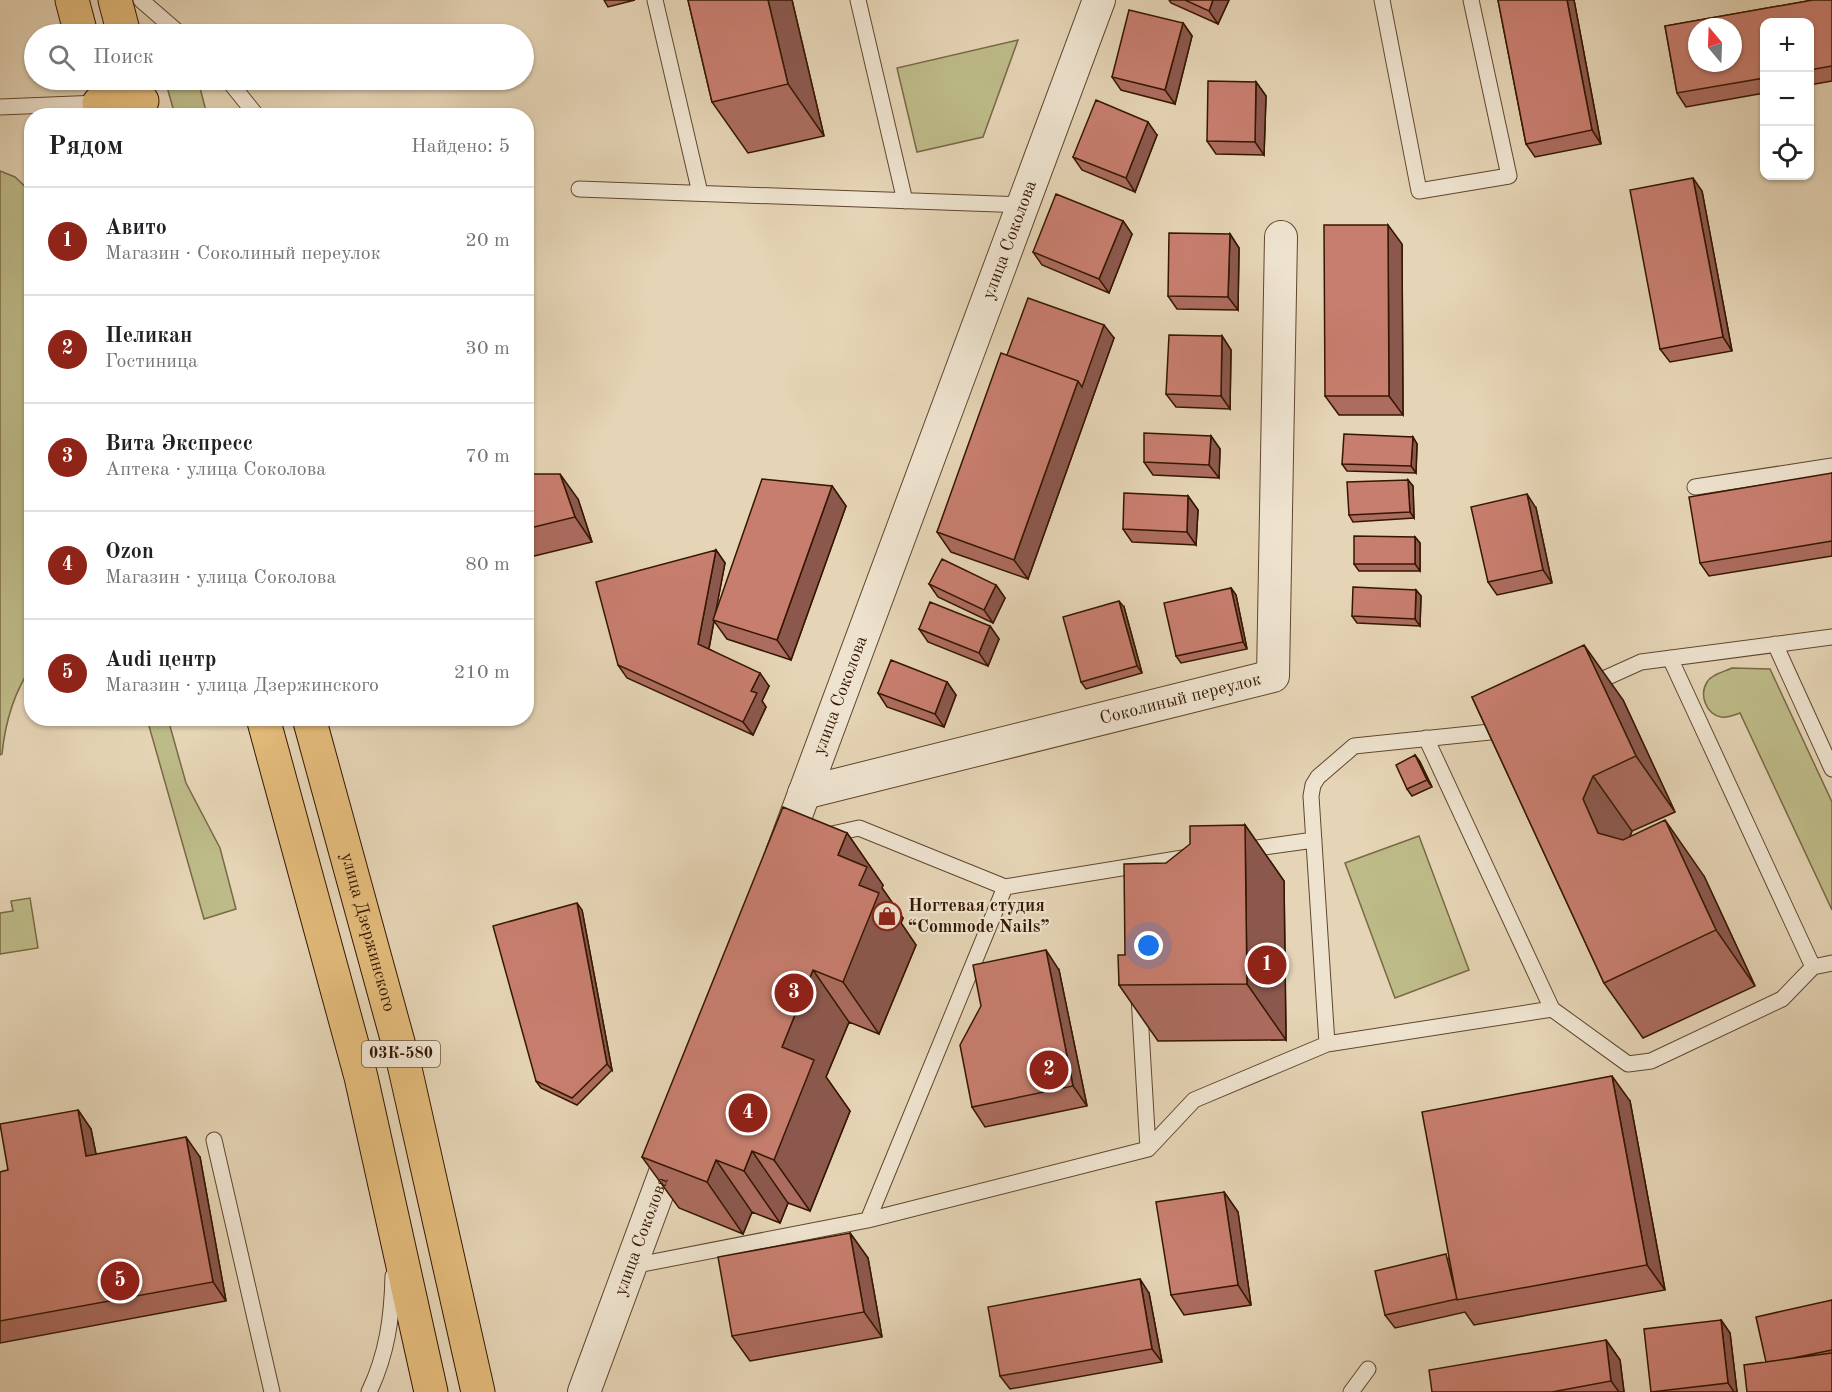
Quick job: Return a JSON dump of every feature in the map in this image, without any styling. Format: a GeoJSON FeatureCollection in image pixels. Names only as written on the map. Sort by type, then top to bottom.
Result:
{"type":"FeatureCollection","features":[{"type":"Feature","properties":{"kind":"main road"},"geometry":{"type":"LineString","coordinates":[[72,0],[78,24]]}},
{"type":"Feature","properties":{"kind":"main road"},"geometry":{"type":"LineString","coordinates":[[115,0],[121,24]]}},
{"type":"Feature","properties":{"kind":"main road"},"geometry":{"type":"LineString","coordinates":[[98,99],[141,99]]}},
{"type":"Feature","properties":{"kind":"main road","name":"03К-580"},"geometry":{"type":"LineString","coordinates":[[265,726],[361,1077],[431,1392]]}},
{"type":"Feature","properties":{"kind":"main road","name":"улица Дзержинского"},"geometry":{"type":"LineString","coordinates":[[311,726],[404,1064],[478,1392]]}},
{"type":"Feature","properties":{"kind":"street","name":"улица Соколова"},"geometry":{"type":"LineString","coordinates":[[774,876],[1023,205],[1090,7]]}},
{"type":"Feature","properties":{"kind":"street","name":"Соколиный переулок"},"geometry":{"type":"LineString","coordinates":[[804,794],[1273,676],[1281,237]]}},
{"type":"Feature","properties":{"kind":"street","name":"улица Соколова"},"geometry":{"type":"LineString","coordinates":[[584,1392],[684,1121]]}},
{"type":"Feature","properties":{"kind":"lane"},"geometry":{"type":"LineString","coordinates":[[141,0],[169,24]]}},
{"type":"Feature","properties":{"kind":"lane"},"geometry":{"type":"LineString","coordinates":[[655,0],[700,194]]}},
{"type":"Feature","properties":{"kind":"lane"},"geometry":{"type":"LineString","coordinates":[[858,0],[905,201]]}},
{"type":"Feature","properties":{"kind":"lane"},"geometry":{"type":"LineString","coordinates":[[1382,0],[1419,191],[1509,176],[1471,0]]}},
{"type":"Feature","properties":{"kind":"lane"},"geometry":{"type":"LineString","coordinates":[[236,90],[251,108]]}},
{"type":"Feature","properties":{"kind":"lane"},"geometry":{"type":"LineString","coordinates":[[0,107],[98,99]]}},
{"type":"Feature","properties":{"kind":"lane"},"geometry":{"type":"LineString","coordinates":[[579,189],[1023,205]]}},
{"type":"Feature","properties":{"kind":"lane"},"geometry":{"type":"LineString","coordinates":[[1695,487],[1832,466]]}},
{"type":"Feature","properties":{"kind":"lane"},"geometry":{"type":"LineString","coordinates":[[1576,692],[1641,662],[1832,637]]}},
{"type":"Feature","properties":{"kind":"lane"},"geometry":{"type":"LineString","coordinates":[[1775,644],[1832,769]]}},
{"type":"Feature","properties":{"kind":"lane"},"geometry":{"type":"LineString","coordinates":[[1670,658],[1813,967]]}},
{"type":"Feature","properties":{"kind":"lane"},"geometry":{"type":"LineString","coordinates":[[1327,1044],[1314,840],[1313,785],[1346,751],[1364,744],[1490,732],[1522,717]]}},
{"type":"Feature","properties":{"kind":"lane"},"geometry":{"type":"LineString","coordinates":[[1426,738],[1551,1009],[1628,1064],[1652,1061],[1782,999],[1813,967],[1832,963]]}},
{"type":"Feature","properties":{"kind":"lane"},"geometry":{"type":"LineString","coordinates":[[786,843],[859,828],[1005,887],[1132,871],[1200,856]]}},
{"type":"Feature","properties":{"kind":"lane"},"geometry":{"type":"LineString","coordinates":[[1223,853],[1314,840]]}},
{"type":"Feature","properties":{"kind":"lane"},"geometry":{"type":"LineString","coordinates":[[868,1220],[1005,887]]}},
{"type":"Feature","properties":{"kind":"lane"},"geometry":{"type":"LineString","coordinates":[[1138,984],[1148,1149]]}},
{"type":"Feature","properties":{"kind":"lane"},"geometry":{"type":"LineString","coordinates":[[632,1266],[868,1220],[1148,1149],[1194,1100],[1327,1044],[1551,1009]]}},
{"type":"Feature","properties":{"kind":"lane"},"geometry":{"type":"LineString","coordinates":[[214,1140],[272,1392]]}},
{"type":"Feature","properties":{"kind":"lane"},"geometry":{"type":"LineString","coordinates":[[369,1392],[382,1365],[392,1322],[393,1276],[389,1198]]}},
{"type":"Feature","properties":{"kind":"lane"},"geometry":{"type":"LineString","coordinates":[[1351,1392],[1368,1369]]}},
{"type":"Feature","properties":{"kind":"shaded area"},"geometry":{"type":"Polygon","coordinates":[[[1018,40],[983,137],[917,152],[897,68],[1018,40]]]}},
{"type":"Feature","properties":{"kind":"shaded area"},"geometry":{"type":"Polygon","coordinates":[[[168,90],[201,90],[205,108],[173,108],[168,90]]]}},
{"type":"Feature","properties":{"kind":"shaded area"},"geometry":{"type":"Polygon","coordinates":[[[0,171],[15,177],[24,185],[24,679],[11,708],[0,755],[0,171]]]}},
{"type":"Feature","properties":{"kind":"shaded area"},"geometry":{"type":"Polygon","coordinates":[[[1732,668],[1770,669],[1832,802],[1832,910],[1740,713],[1721,717],[1711,712],[1705,703],[1705,687],[1709,679],[1732,668]]]}},
{"type":"Feature","properties":{"kind":"shaded area"},"geometry":{"type":"Polygon","coordinates":[[[149,726],[170,726],[186,783],[220,848],[236,909],[204,919],[149,726]]]}},
{"type":"Feature","properties":{"kind":"shaded area"},"geometry":{"type":"Polygon","coordinates":[[[1419,836],[1469,970],[1395,998],[1345,863],[1419,836]]]}},
{"type":"Feature","properties":{"kind":"shaded area"},"geometry":{"type":"Polygon","coordinates":[[[30,898],[38,948],[0,954],[0,913],[13,911],[11,901],[30,898]]]}},
{"type":"Feature","properties":{"kind":"building"},"geometry":{"type":"Polygon","coordinates":[[[688,0],[768,0],[788,84],[712,102],[688,0]]]}},
{"type":"Feature","properties":{"kind":"building"},"geometry":{"type":"Polygon","coordinates":[[[1185,0],[1213,0],[1209,11],[1185,0]]]}},
{"type":"Feature","properties":{"kind":"building"},"geometry":{"type":"Polygon","coordinates":[[[1498,0],[1567,0],[1592,130],[1526,144],[1498,0]]]}},
{"type":"Feature","properties":{"kind":"building"},"geometry":{"type":"Polygon","coordinates":[[[1813,0],[1832,0],[1832,66],[1814,69],[1814,18],[1760,18],[1760,79],[1677,93],[1665,26],[1688,22],[1688,72],[1742,72],[1742,18],[1711,18],[1813,0]]]}},
{"type":"Feature","properties":{"kind":"building"},"geometry":{"type":"Polygon","coordinates":[[[1129,10],[1183,23],[1165,90],[1112,77],[1129,10]]]}},
{"type":"Feature","properties":{"kind":"building"},"geometry":{"type":"Polygon","coordinates":[[[1208,81],[1256,82],[1255,142],[1207,141],[1208,81]]]}},
{"type":"Feature","properties":{"kind":"building"},"geometry":{"type":"Polygon","coordinates":[[[1096,100],[1148,122],[1126,178],[1073,157],[1096,100]]]}},
{"type":"Feature","properties":{"kind":"building"},"geometry":{"type":"Polygon","coordinates":[[[1693,178],[1723,337],[1660,349],[1630,190],[1693,178]]]}},
{"type":"Feature","properties":{"kind":"building"},"geometry":{"type":"Polygon","coordinates":[[[1056,194],[1123,221],[1099,279],[1033,252],[1056,194]]]}},
{"type":"Feature","properties":{"kind":"building"},"geometry":{"type":"Polygon","coordinates":[[[1324,225],[1388,225],[1389,396],[1325,396],[1324,225]]]}},
{"type":"Feature","properties":{"kind":"building"},"geometry":{"type":"Polygon","coordinates":[[[1169,233],[1230,234],[1228,297],[1168,296],[1169,233]]]}},
{"type":"Feature","properties":{"kind":"building"},"geometry":{"type":"Polygon","coordinates":[[[1028,298],[1104,325],[1082,387],[1078,381],[1007,355],[1028,298]]]}},
{"type":"Feature","properties":{"kind":"building"},"geometry":{"type":"Polygon","coordinates":[[[1169,335],[1222,336],[1221,396],[1166,394],[1169,335]]]}},
{"type":"Feature","properties":{"kind":"building"},"geometry":{"type":"Polygon","coordinates":[[[1001,353],[1078,381],[1014,560],[937,532],[1001,353]]]}},
{"type":"Feature","properties":{"kind":"building"},"geometry":{"type":"Polygon","coordinates":[[[1144,433],[1211,436],[1209,465],[1144,462],[1144,433]]]}},
{"type":"Feature","properties":{"kind":"building"},"geometry":{"type":"Polygon","coordinates":[[[1344,434],[1413,437],[1411,466],[1342,464],[1344,434]]]}},
{"type":"Feature","properties":{"kind":"building"},"geometry":{"type":"Polygon","coordinates":[[[1832,473],[1832,541],[1700,563],[1689,497],[1832,473]]]}},
{"type":"Feature","properties":{"kind":"building"},"geometry":{"type":"Polygon","coordinates":[[[534,474],[560,474],[575,517],[534,527],[534,474]]]}},
{"type":"Feature","properties":{"kind":"building"},"geometry":{"type":"Polygon","coordinates":[[[762,479],[832,486],[777,640],[713,620],[762,479]]]}},
{"type":"Feature","properties":{"kind":"building"},"geometry":{"type":"Polygon","coordinates":[[[1408,480],[1410,512],[1349,515],[1347,482],[1408,480]]]}},
{"type":"Feature","properties":{"kind":"building"},"geometry":{"type":"Polygon","coordinates":[[[1124,493],[1188,496],[1187,532],[1123,529],[1124,493]]]}},
{"type":"Feature","properties":{"kind":"building"},"geometry":{"type":"Polygon","coordinates":[[[1527,494],[1543,570],[1488,582],[1471,507],[1527,494]]]}},
{"type":"Feature","properties":{"kind":"building"},"geometry":{"type":"Polygon","coordinates":[[[1354,536],[1415,537],[1415,564],[1354,564],[1354,536]]]}},
{"type":"Feature","properties":{"kind":"building"},"geometry":{"type":"Polygon","coordinates":[[[716,550],[698,644],[760,673],[751,691],[757,693],[743,722],[618,665],[596,582],[716,550]]]}},
{"type":"Feature","properties":{"kind":"building"},"geometry":{"type":"Polygon","coordinates":[[[942,559],[996,585],[984,610],[929,584],[942,559]]]}},
{"type":"Feature","properties":{"kind":"building"},"geometry":{"type":"Polygon","coordinates":[[[1353,587],[1416,590],[1415,619],[1352,616],[1353,587]]]}},
{"type":"Feature","properties":{"kind":"building"},"geometry":{"type":"Polygon","coordinates":[[[1231,588],[1243,642],[1176,656],[1164,603],[1231,588]]]}},
{"type":"Feature","properties":{"kind":"building"},"geometry":{"type":"Polygon","coordinates":[[[1119,601],[1137,666],[1081,682],[1063,617],[1119,601]]]}},
{"type":"Feature","properties":{"kind":"building"},"geometry":{"type":"Polygon","coordinates":[[[930,602],[990,626],[979,653],[919,629],[930,602]]]}},
{"type":"Feature","properties":{"kind":"building"},"geometry":{"type":"Polygon","coordinates":[[[1584,645],[1636,756],[1593,776],[1583,799],[1598,833],[1623,840],[1665,820],[1716,930],[1604,983],[1472,697],[1584,645]]]}},
{"type":"Feature","properties":{"kind":"building"},"geometry":{"type":"Polygon","coordinates":[[[891,660],[947,682],[935,714],[878,693],[891,660]]]}},
{"type":"Feature","properties":{"kind":"building"},"geometry":{"type":"Polygon","coordinates":[[[1415,755],[1427,780],[1407,789],[1396,765],[1415,755]]]}},
{"type":"Feature","properties":{"kind":"building"},"geometry":{"type":"Polygon","coordinates":[[[783,807],[847,833],[838,855],[867,867],[859,885],[879,893],[843,982],[813,970],[782,1047],[814,1060],[774,1160],[752,1151],[744,1171],[716,1160],[707,1182],[642,1157],[783,807]]]}},
{"type":"Feature","properties":{"kind":"building"},"geometry":{"type":"Polygon","coordinates":[[[1245,825],[1247,984],[1119,985],[1118,955],[1125,955],[1124,864],[1166,863],[1190,844],[1190,826],[1245,825]]]}},
{"type":"Feature","properties":{"kind":"building"},"geometry":{"type":"Polygon","coordinates":[[[577,903],[607,1064],[572,1098],[536,1081],[493,926],[577,903]]]}},
{"type":"Feature","properties":{"kind":"building"},"geometry":{"type":"Polygon","coordinates":[[[1046,950],[1073,1086],[972,1107],[960,1045],[981,1006],[973,965],[1046,950]]]}},
{"type":"Feature","properties":{"kind":"building"},"geometry":{"type":"Polygon","coordinates":[[[1612,1076],[1647,1265],[1457,1300],[1422,1112],[1612,1076]]]}},
{"type":"Feature","properties":{"kind":"building"},"geometry":{"type":"Polygon","coordinates":[[[78,1110],[86,1156],[186,1137],[213,1282],[0,1321],[0,1172],[8,1170],[0,1124],[78,1110]]]}},
{"type":"Feature","properties":{"kind":"building"},"geometry":{"type":"Polygon","coordinates":[[[1224,1192],[1238,1285],[1171,1295],[1156,1202],[1224,1192]]]}},
{"type":"Feature","properties":{"kind":"building"},"geometry":{"type":"Polygon","coordinates":[[[850,1233],[864,1312],[732,1336],[718,1257],[850,1233]]]}},
{"type":"Feature","properties":{"kind":"building"},"geometry":{"type":"Polygon","coordinates":[[[1446,1254],[1457,1299],[1385,1315],[1375,1271],[1446,1254]]]}},
{"type":"Feature","properties":{"kind":"building"},"geometry":{"type":"Polygon","coordinates":[[[1140,1279],[1152,1349],[1000,1376],[988,1307],[1140,1279]]]}},
{"type":"Feature","properties":{"kind":"building"},"geometry":{"type":"Polygon","coordinates":[[[1832,1300],[1832,1350],[1766,1362],[1756,1317],[1832,1300]]]}},
{"type":"Feature","properties":{"kind":"building"},"geometry":{"type":"Polygon","coordinates":[[[1721,1320],[1728,1383],[1651,1392],[1644,1329],[1721,1320]]]}},
{"type":"Feature","properties":{"kind":"building"},"geometry":{"type":"Polygon","coordinates":[[[1606,1340],[1611,1381],[1552,1392],[1432,1392],[1429,1370],[1606,1340]]]}},
{"type":"Feature","properties":{"kind":"building"},"geometry":{"type":"Polygon","coordinates":[[[1832,1353],[1832,1392],[1747,1392],[1744,1365],[1832,1353]]]}},
{"type":"Feature","properties":{"kind":"place","name":"Ногтевая студия “Commode Nails”"},"geometry":{"type":"Point","coordinates":[887,916]}},
{"type":"Feature","properties":{"kind":"place","name":"Авито"},"geometry":{"type":"Point","coordinates":[1267,965]}},
{"type":"Feature","properties":{"kind":"place","name":"Вита Экспресс"},"geometry":{"type":"Point","coordinates":[794,993]}},
{"type":"Feature","properties":{"kind":"place","name":"Пеликан"},"geometry":{"type":"Point","coordinates":[1049,1070]}},
{"type":"Feature","properties":{"kind":"place","name":"Ozon"},"geometry":{"type":"Point","coordinates":[748,1113]}},
{"type":"Feature","properties":{"kind":"place","name":"Audi центр"},"geometry":{"type":"Point","coordinates":[120,1281]}}]}
